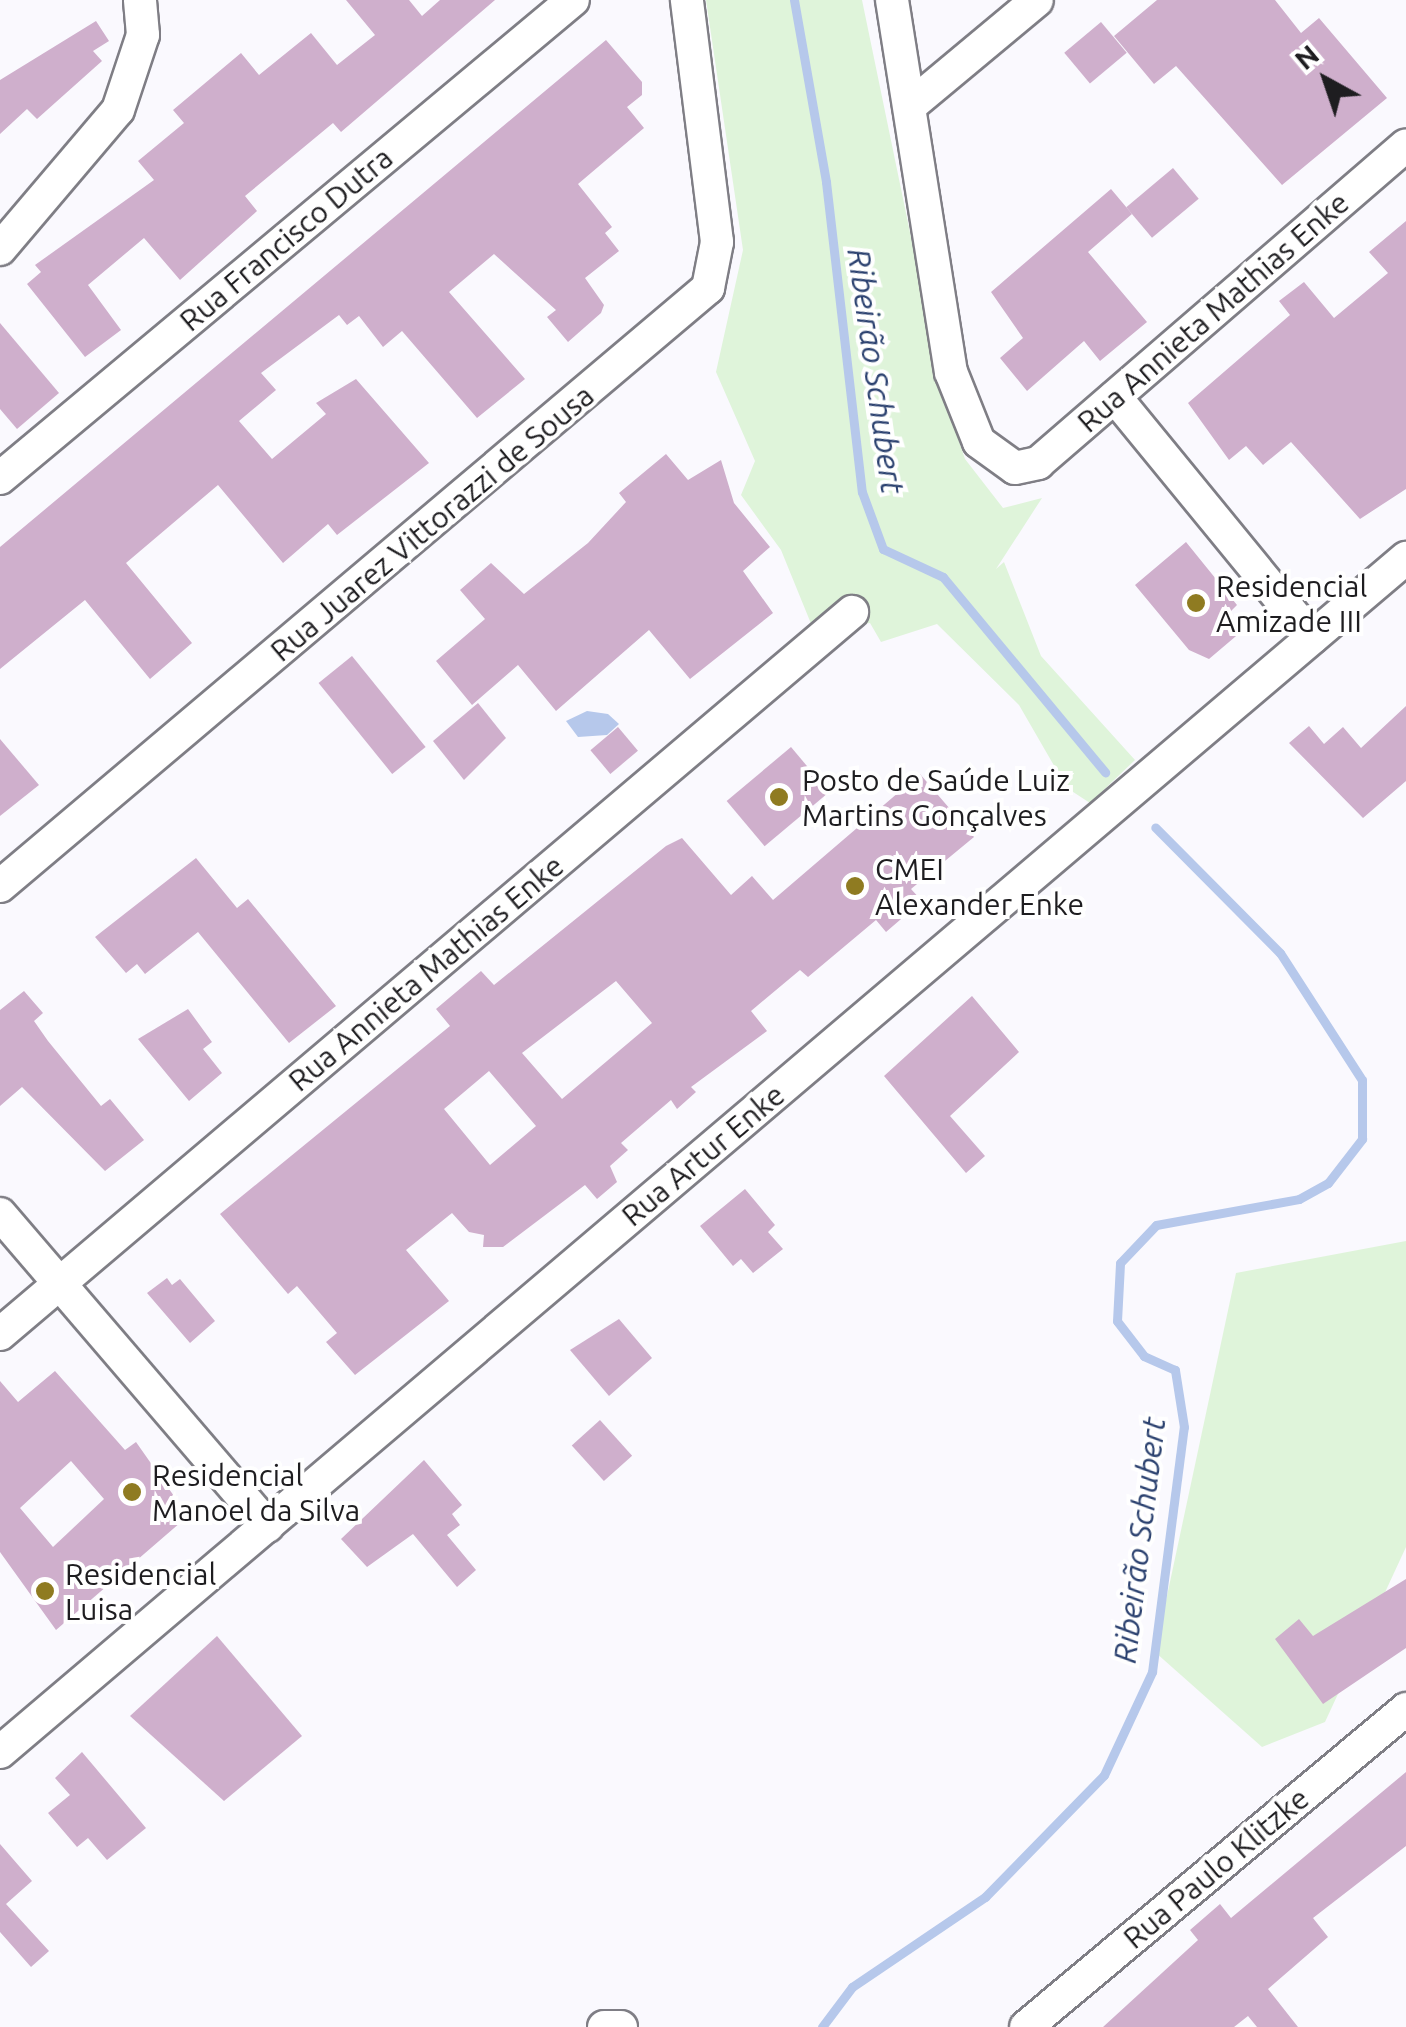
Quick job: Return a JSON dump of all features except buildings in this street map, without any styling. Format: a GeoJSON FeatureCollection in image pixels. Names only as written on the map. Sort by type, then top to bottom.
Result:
{"type":"FeatureCollection","features":[{"type":"Feature","properties":{"kind":"street"},"geometry":{"type":"LineString","coordinates":[[0,249],[118,110],[143,36],[140,0]]}},
{"type":"Feature","properties":{"kind":"street","name":"Rua Francisco Dutra"},"geometry":{"type":"LineString","coordinates":[[0,478],[572,0]]}},
{"type":"Feature","properties":{"kind":"street","name":"Rua Juarez Vittorazzi de Sousa"},"geometry":{"type":"LineString","coordinates":[[0,886],[708,288],[717,242],[686,0]]}},
{"type":"Feature","properties":{"kind":"street"},"geometry":{"type":"LineString","coordinates":[[892,0],[910,106]]}},
{"type":"Feature","properties":{"kind":"street"},"geometry":{"type":"LineString","coordinates":[[910,106],[1037,0]]}},
{"type":"Feature","properties":{"kind":"street","name":"Rua Annieta Mathias Enke"},"geometry":{"type":"LineString","coordinates":[[910,106],[962,413],[980,442],[1015,468],[1038,462],[1406,146]]}},
{"type":"Feature","properties":{"kind":"street"},"geometry":{"type":"LineString","coordinates":[[1114,397],[1312,638]]}},
{"type":"Feature","properties":{"kind":"street","name":"Rua Artur Enke"},"geometry":{"type":"LineString","coordinates":[[0,1752],[1406,558]]}},
{"type":"Feature","properties":{"kind":"street","name":"Rua Annieta Mathias Enke"},"geometry":{"type":"LineString","coordinates":[[0,1334],[852,612]]}},
{"type":"Feature","properties":{"kind":"street"},"geometry":{"type":"LineString","coordinates":[[0,1214],[267,1526]]}},
{"type":"Feature","properties":{"kind":"street","name":"Rua Paulo Klitzke"},"geometry":{"type":"LineString","coordinates":[[1026,2027],[1406,1708]]}},
{"type":"Feature","properties":{"kind":"street"},"geometry":{"type":"LineString","coordinates":[[604,2027],[621,2027]]}},
{"type":"Feature","properties":{"kind":"green space"},"geometry":{"type":"Polygon","coordinates":[[[706,0],[862,0],[944,397],[965,459],[1003,508],[1042,498],[996,569],[1004,562],[1041,656],[1135,760],[1090,803],[1067,788],[1019,705],[937,624],[881,642],[870,623],[814,631],[781,550],[741,495],[755,461],[716,372],[743,250],[706,0]]]}},
{"type":"Feature","properties":{"kind":"green space"},"geometry":{"type":"Polygon","coordinates":[[[1406,1241],[1406,1547],[1325,1722],[1262,1747],[1155,1652],[1236,1273],[1406,1241]]]}},
{"type":"Feature","properties":{"kind":"water"},"geometry":{"type":"Polygon","coordinates":[[[587,711],[608,714],[619,724],[607,735],[578,737],[566,721],[587,711]]]}},
{"type":"Feature","properties":{"kind":"waterway","name":"Ribeirão Schubert"},"geometry":{"type":"LineString","coordinates":[[794,0],[826,182],[862,492],[883,549],[943,577],[1105,772]]}},
{"type":"Feature","properties":{"kind":"waterway","name":"Ribeirão Schubert"},"geometry":{"type":"LineString","coordinates":[[822,2027],[852,1987],[985,1897],[1104,1775],[1152,1672],[1184,1427],[1175,1370],[1144,1356],[1117,1321],[1120,1263],[1156,1225],[1299,1199],[1328,1183],[1362,1139],[1362,1080],[1280,953],[1155,827]]}},
{"type":"Feature","properties":{"kind":"place","name":"Residencial Amizade III"},"geometry":{"type":"Point","coordinates":[1196,603]}},
{"type":"Feature","properties":{"kind":"place","name":"Posto de Saúde Luiz Martins Gonçalves"},"geometry":{"type":"Point","coordinates":[779,797]}},
{"type":"Feature","properties":{"kind":"place","name":"CMEI Alexander Enke"},"geometry":{"type":"Point","coordinates":[855,886]}},
{"type":"Feature","properties":{"kind":"place","name":"Residencial Manoel da Silva"},"geometry":{"type":"Point","coordinates":[132,1492]}},
{"type":"Feature","properties":{"kind":"place","name":"Residencial Luisa"},"geometry":{"type":"Point","coordinates":[45,1591]}}]}
